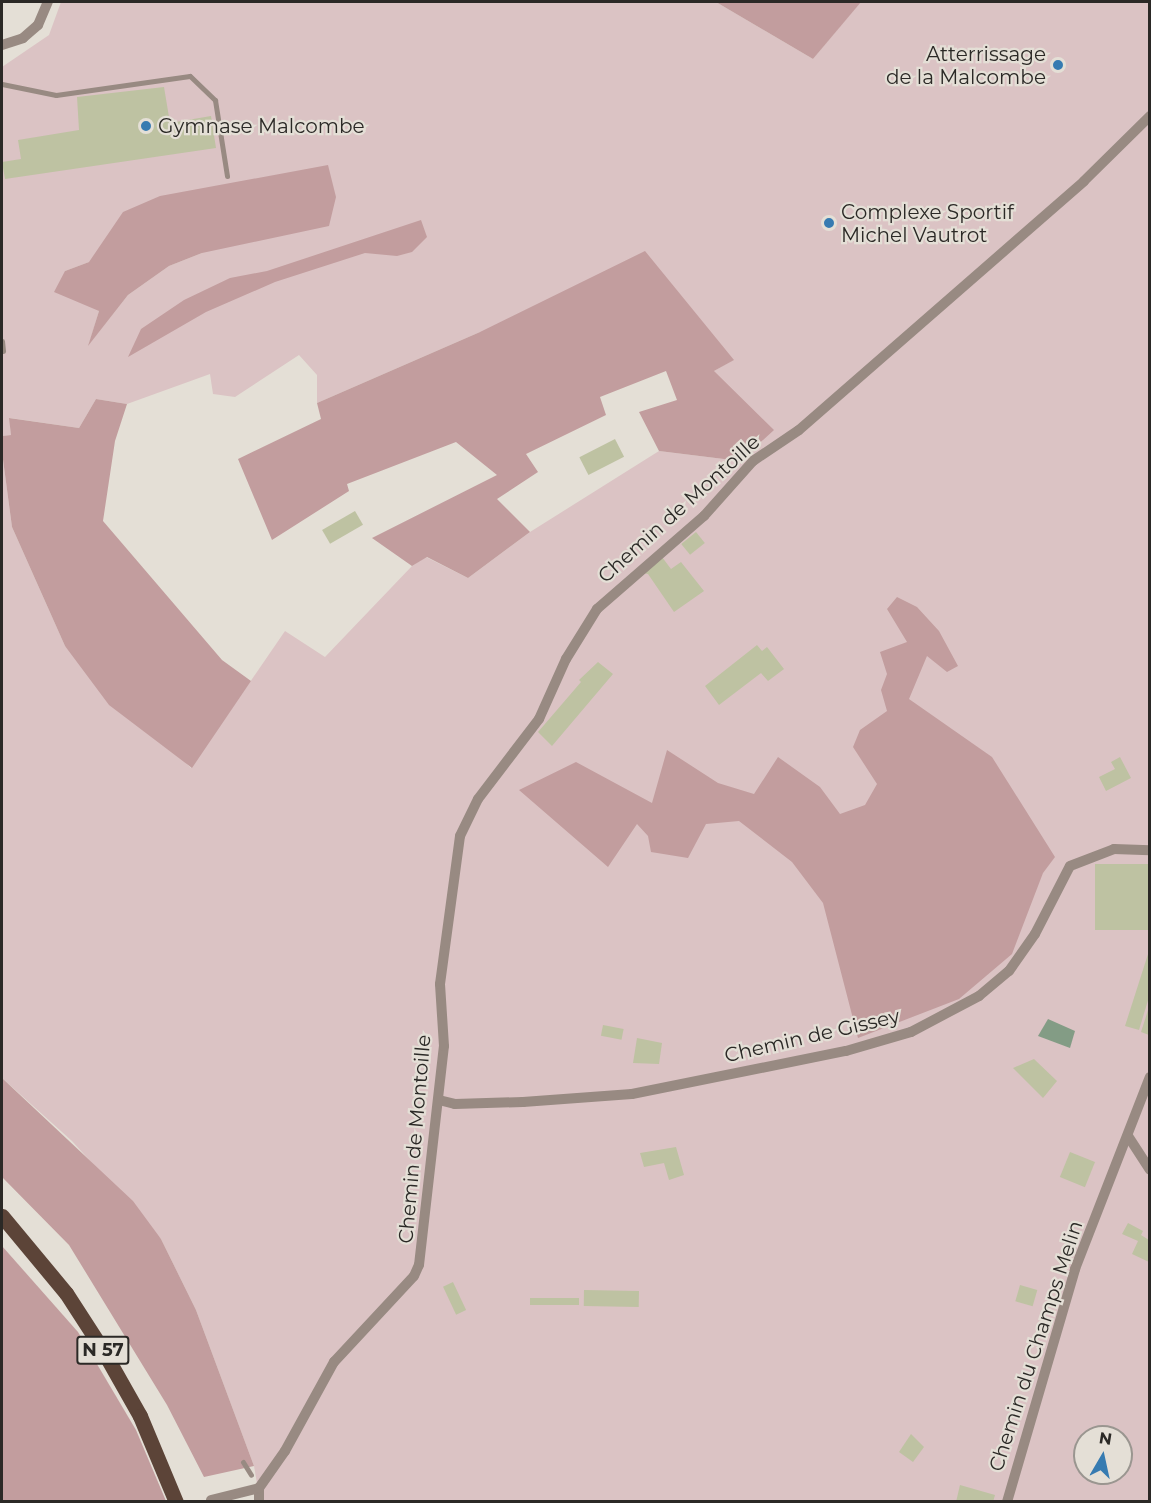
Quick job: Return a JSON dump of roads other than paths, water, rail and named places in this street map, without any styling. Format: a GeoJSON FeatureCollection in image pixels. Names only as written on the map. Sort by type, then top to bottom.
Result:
{"type":"FeatureCollection","features":[{"type":"Feature","properties":{"kind":"main road","name":"N 57"},"geometry":{"type":"LineString","coordinates":[[2,1216],[66,1293],[101,1347],[140,1416],[176,1502]]}},
{"type":"Feature","properties":{"kind":"street"},"geometry":{"type":"LineString","coordinates":[[2,45],[23,38],[38,25],[48,2]]}},
{"type":"Feature","properties":{"kind":"street","name":"Chemin de Montoille"},"geometry":{"type":"LineString","coordinates":[[259,1488],[285,1451],[334,1362],[414,1276],[423,1253],[444,1046],[440,984],[460,836],[478,799],[539,720],[566,659],[597,609],[704,516],[753,461],[799,430],[1084,181],[1149,116]]}},
{"type":"Feature","properties":{"kind":"street","name":"Chemin de Gissey"},"geometry":{"type":"LineString","coordinates":[[439,1100],[455,1104],[523,1102],[632,1094],[846,1051],[911,1032],[979,996],[1009,971],[1035,934],[1063,874],[1070,866],[1082,859],[1114,849],[1149,849]]}},
{"type":"Feature","properties":{"kind":"street","name":"Chemin du Champs Melin"},"geometry":{"type":"LineString","coordinates":[[1007,1502],[1075,1269],[1149,1077]]}},
{"type":"Feature","properties":{"kind":"street"},"geometry":{"type":"LineString","coordinates":[[1128,1136],[1149,1170]]}},
{"type":"Feature","properties":{"kind":"street"},"geometry":{"type":"LineString","coordinates":[[211,1500],[259,1488],[259,1502]]}},
{"type":"Feature","properties":{"kind":"lane"},"geometry":{"type":"LineString","coordinates":[[2,84],[56,94],[190,76],[215,100],[227,176]]}},
{"type":"Feature","properties":{"kind":"lane"},"geometry":{"type":"LineString","coordinates":[[2,341],[3,351]]}},
{"type":"Feature","properties":{"kind":"lane"},"geometry":{"type":"LineString","coordinates":[[243,1462],[251,1475]]}},
{"type":"Feature","properties":{"kind":"place","name":"Atterrissage de la Malcombe"},"geometry":{"type":"Point","coordinates":[1058,65]}},
{"type":"Feature","properties":{"kind":"place","name":"Gymnase Malcombe"},"geometry":{"type":"Point","coordinates":[146,126]}},
{"type":"Feature","properties":{"kind":"place","name":"Complexe Sportif Michel Vautrot"},"geometry":{"type":"Point","coordinates":[829,223]}}]}
